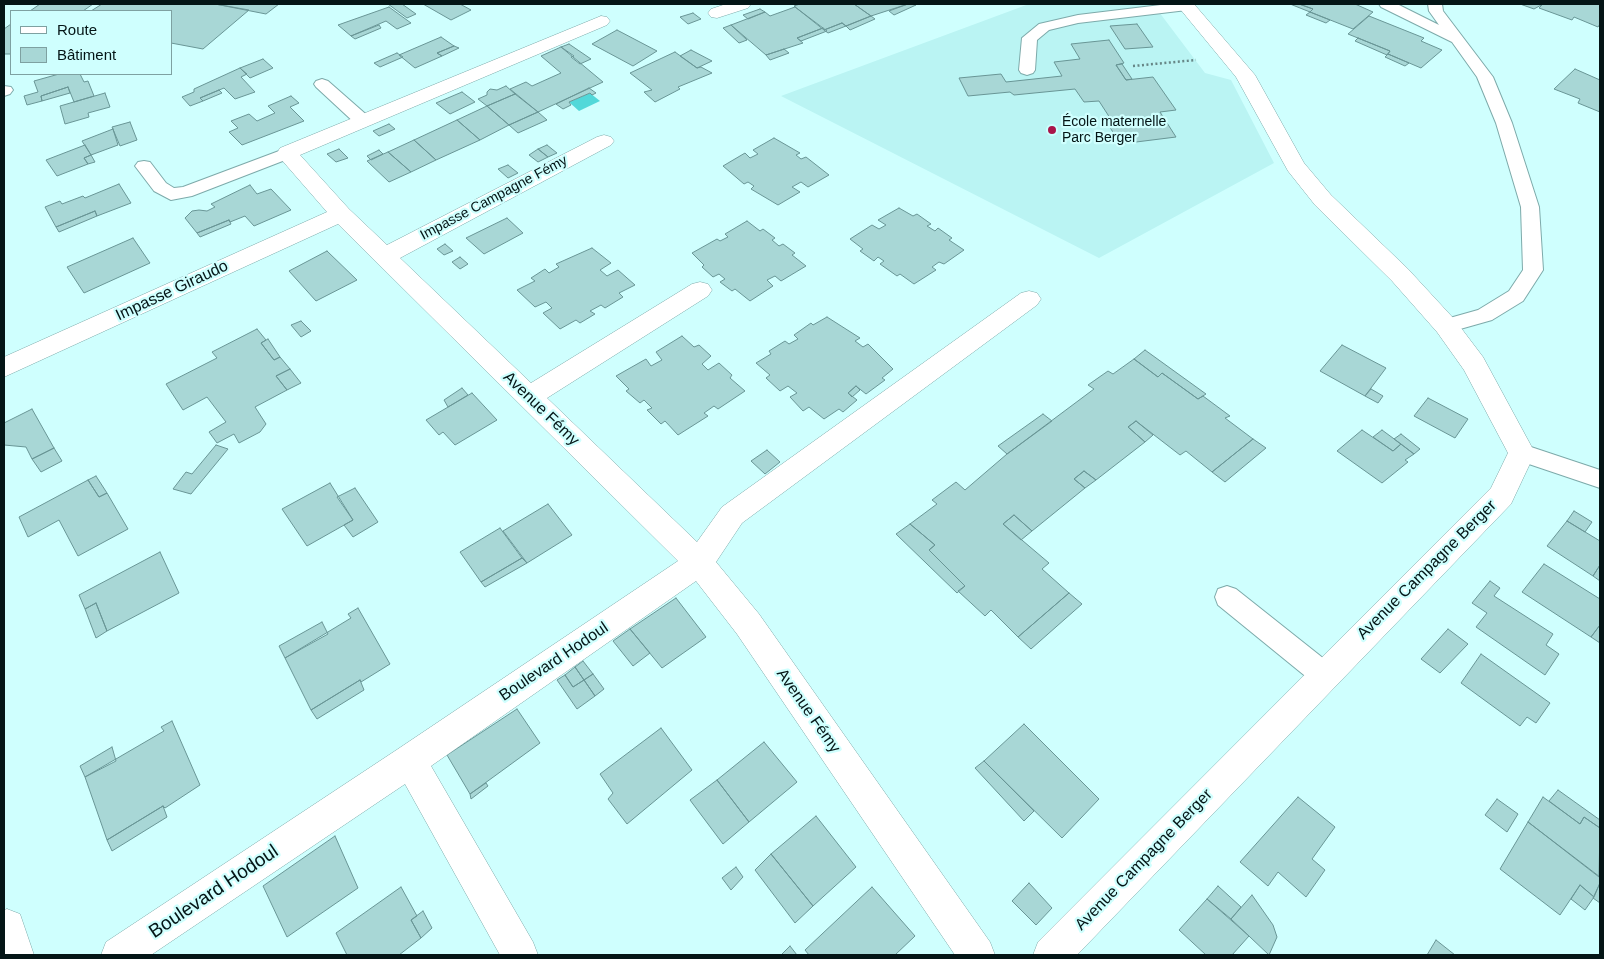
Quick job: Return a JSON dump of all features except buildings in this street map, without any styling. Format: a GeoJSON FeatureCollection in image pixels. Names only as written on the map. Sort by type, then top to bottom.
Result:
{"type":"FeatureCollection","features":[{"type":"Feature","properties":{"kind":"street"},"geometry":{"type":"LineString","coordinates":[[717,13],[742,4]]}},
{"type":"Feature","properties":{"kind":"street"},"geometry":{"type":"LineString","coordinates":[[1186,5],[1245,75],[1295,166],[1323,200],[1400,275],[1446,326],[1474,364],[1522,453]]}},
{"type":"Feature","properties":{"kind":"street"},"geometry":{"type":"LineString","coordinates":[[287,153],[600,21]]}},
{"type":"Feature","properties":{"kind":"street","name":"Impasse Campagne Fémy"},"geometry":{"type":"LineString","coordinates":[[384,256],[604,141]]}},
{"type":"Feature","properties":{"kind":"street","name":"Avenue Fémy"},"geometry":{"type":"LineString","coordinates":[[287,153],[341,214],[699,563],[748,624],[968,951]]}},
{"type":"Feature","properties":{"kind":"street","name":"Impasse Giraudo"},"geometry":{"type":"LineString","coordinates":[[4,368],[341,214]]}},
{"type":"Feature","properties":{"kind":"street"},"geometry":{"type":"LineString","coordinates":[[529,397],[700,290]]}},
{"type":"Feature","properties":{"kind":"street"},"geometry":{"type":"LineString","coordinates":[[699,563],[732,515],[1029,299]]}},
{"type":"Feature","properties":{"kind":"street","name":"Avenue Campagne Berger"},"geometry":{"type":"LineString","coordinates":[[1051,955],[1501,496],[1522,453]]}},
{"type":"Feature","properties":{"kind":"street","name":"Boulevard Hodoul"},"geometry":{"type":"LineString","coordinates":[[119,955],[410,761],[699,563]]}},
{"type":"Feature","properties":{"kind":"street"},"geometry":{"type":"LineString","coordinates":[[410,761],[520,955]]}},
{"type":"Feature","properties":{"kind":"street"},"geometry":{"type":"LineString","coordinates":[[4,929],[7,927],[16,955]]}},
{"type":"Feature","properties":{"kind":"lane"},"geometry":{"type":"LineString","coordinates":[[1386,4],[1457,40]]}},
{"type":"Feature","properties":{"kind":"lane"},"geometry":{"type":"LineString","coordinates":[[1434,4],[1436,11],[1485,77],[1504,123],[1530,207],[1533,270],[1516,296],[1485,315],[1446,326]]}},
{"type":"Feature","properties":{"kind":"lane"},"geometry":{"type":"LineString","coordinates":[[1027,70],[1030,38],[1044,27],[1078,19],[1186,5]]}},
{"type":"Feature","properties":{"kind":"lane"},"geometry":{"type":"LineString","coordinates":[[322,84],[363,121]]}},
{"type":"Feature","properties":{"kind":"lane"},"geometry":{"type":"LineString","coordinates":[[144,166],[160,187],[171,194],[186,192],[287,153]]}},
{"type":"Feature","properties":{"kind":"lane"},"geometry":{"type":"LineString","coordinates":[[1522,453],[1600,479]]}},
{"type":"Feature","properties":{"kind":"lane"},"geometry":{"type":"LineString","coordinates":[[1227,597],[1324,675]]}},
{"type":"Feature","properties":{"kind":"path"},"geometry":{"type":"LineString","coordinates":[[1133,66],[1209,59],[1215,69],[1232,75],[1245,75]]}},
{"type":"Feature","properties":{"kind":"shaded area","name":"École maternelle Parc Berger"},"geometry":{"type":"Polygon","coordinates":[[[1029,4],[1153,4],[1205,73],[1231,80],[1274,163],[1099,258],[781,96],[1029,4]]]}},
{"type":"Feature","properties":{"kind":"water"},"geometry":{"type":"Polygon","coordinates":[[[590,93],[600,101],[579,111],[569,102],[590,93]]]}},
{"type":"Feature","properties":{"kind":"place","name":"École maternelle Parc Berger"},"geometry":{"type":"Point","coordinates":[1052,130]}}]}
